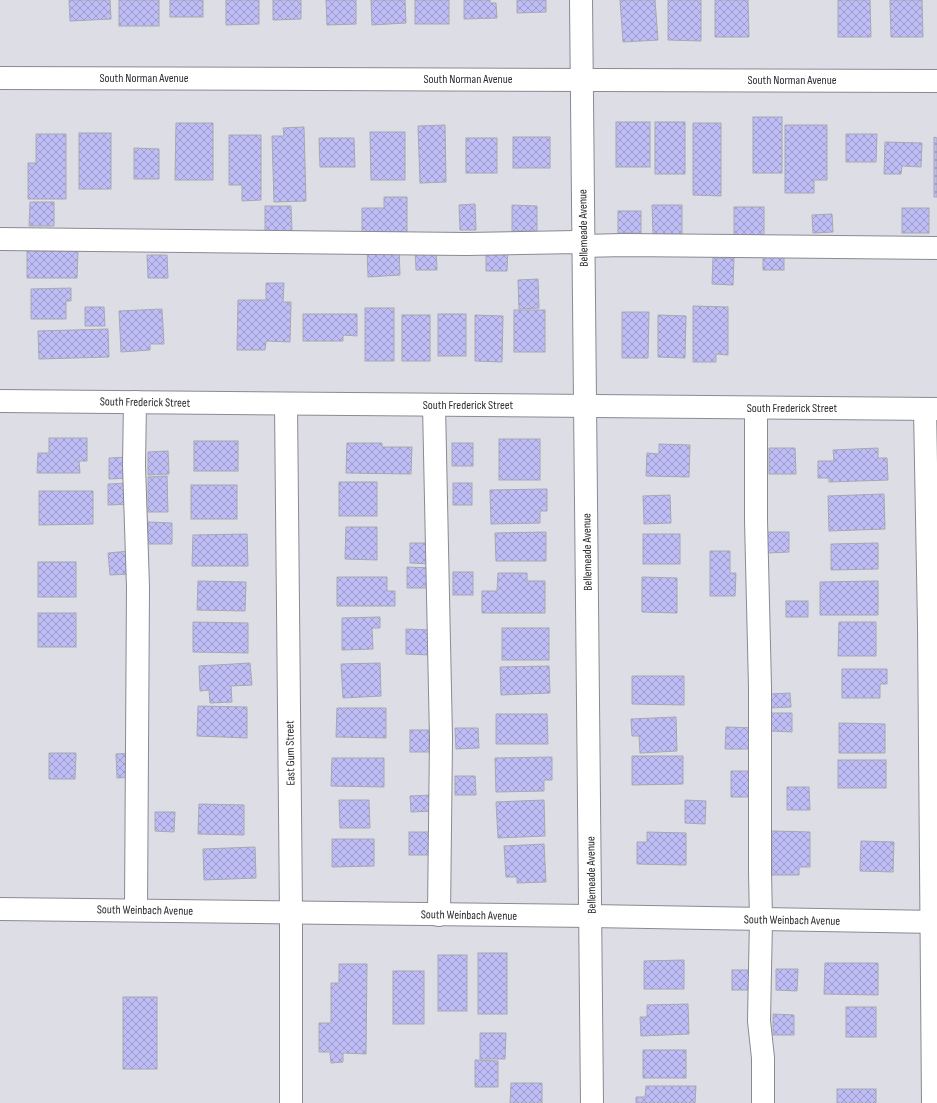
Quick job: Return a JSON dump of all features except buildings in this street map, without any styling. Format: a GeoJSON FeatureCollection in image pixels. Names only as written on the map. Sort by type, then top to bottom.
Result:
{"type":"FeatureCollection","features":[{"type":"Feature","properties":{"kind":"street","name":"Bellemeade Avenue"},"geometry":{"type":"LineString","coordinates":[[581,0],[592,1103]]}},
{"type":"Feature","properties":{"kind":"street","name":"South Norman Avenue"},"geometry":{"type":"LineString","coordinates":[[0,78],[937,81]]}},
{"type":"Feature","properties":{"kind":"street"},"geometry":{"type":"LineString","coordinates":[[0,239],[466,244],[577,242],[584,246],[623,245],[937,248]]}},
{"type":"Feature","properties":{"kind":"street","name":"South Frederick Street"},"geometry":{"type":"LineString","coordinates":[[0,401],[931,409]]}},
{"type":"Feature","properties":{"kind":"street"},"geometry":{"type":"LineString","coordinates":[[135,402],[134,465],[138,587],[136,910]]}},
{"type":"Feature","properties":{"kind":"street","name":"East Gum Street"},"geometry":{"type":"LineString","coordinates":[[286,404],[292,912],[291,1103]]}},
{"type":"Feature","properties":{"kind":"street"},"geometry":{"type":"LineString","coordinates":[[434,405],[441,738],[439,915]]}},
{"type":"Feature","properties":{"kind":"street"},"geometry":{"type":"LineString","coordinates":[[756,408],[756,520],[760,687],[761,919],[759,1021],[763,1058],[763,1103]]}},
{"type":"Feature","properties":{"kind":"street"},"geometry":{"type":"LineString","coordinates":[[931,409],[934,922],[933,1103]]}},
{"type":"Feature","properties":{"kind":"street","name":"South Weinbach Avenue"},"geometry":{"type":"LineString","coordinates":[[0,909],[591,916],[934,922]]}}]}
